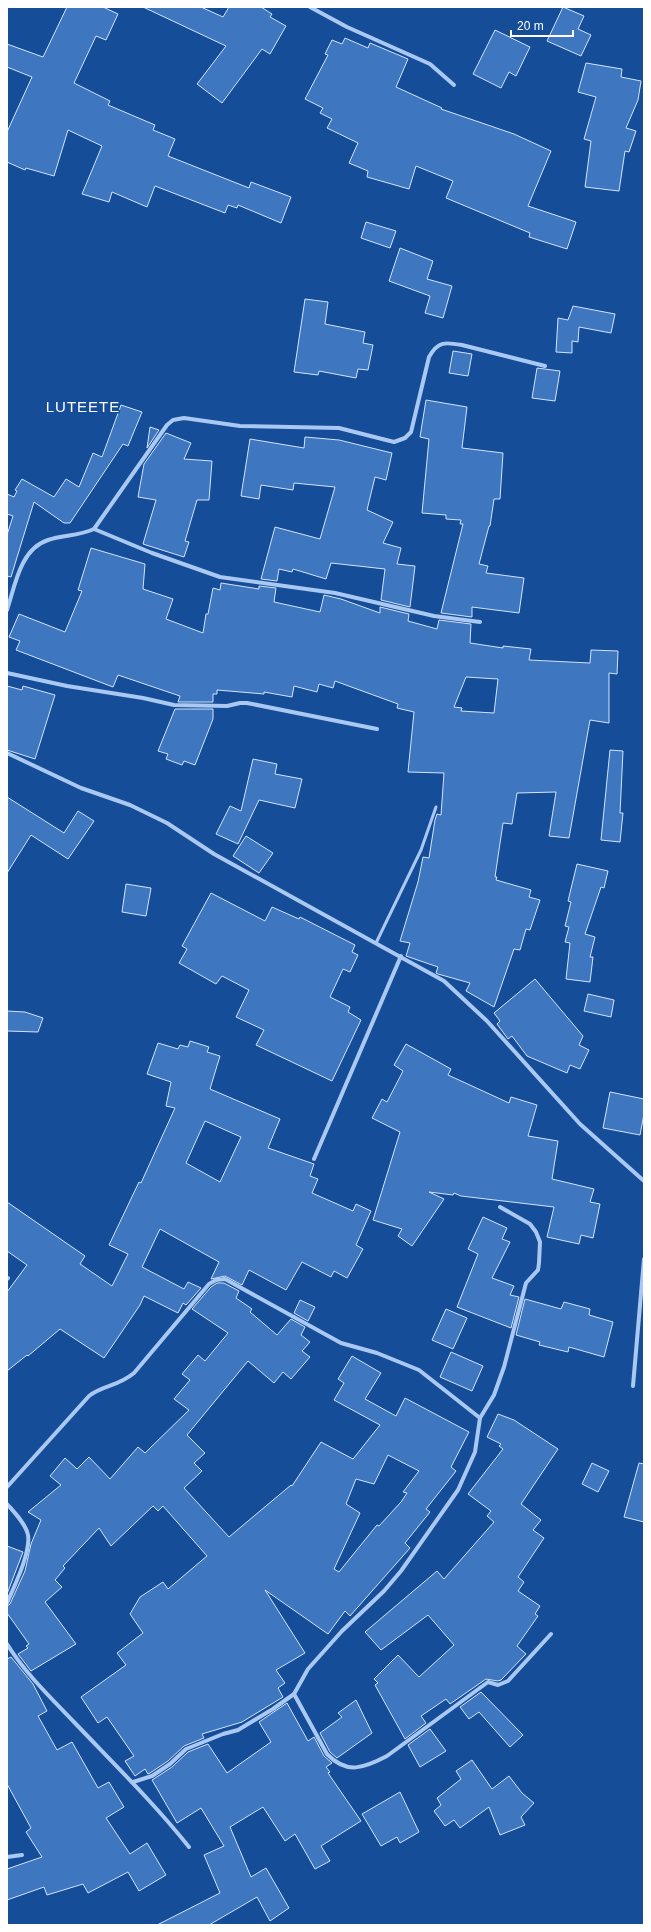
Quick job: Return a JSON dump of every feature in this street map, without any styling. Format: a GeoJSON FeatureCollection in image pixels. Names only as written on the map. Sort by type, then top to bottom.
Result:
{"type":"FeatureCollection","features":[{"type":"Feature","properties":{"kind":"street"},"geometry":{"type":"LineString","coordinates":[[310,7],[347,27],[430,64],[454,85]]}},
{"type":"Feature","properties":{"kind":"street"},"geometry":{"type":"LineString","coordinates":[[7,610],[23,563],[34,547],[49,540],[80,535],[94,529],[173,420],[184,418],[240,426],[339,428],[394,442],[405,438],[411,432],[429,357],[434,348],[439,345],[449,342],[545,366]]}},
{"type":"Feature","properties":{"kind":"street"},"geometry":{"type":"LineString","coordinates":[[94,529],[152,553],[220,577],[335,593],[427,614],[480,622]]}},
{"type":"Feature","properties":{"kind":"street"},"geometry":{"type":"LineString","coordinates":[[7,673],[67,686],[143,698],[174,705],[227,706],[248,703],[377,729]]}},
{"type":"Feature","properties":{"kind":"street"},"geometry":{"type":"LineString","coordinates":[[7,753],[74,785],[130,806],[167,823],[214,854],[401,956],[453,988],[492,1026],[580,1124],[644,1181]]}},
{"type":"Feature","properties":{"kind":"street"},"geometry":{"type":"LineString","coordinates":[[314,1159],[401,956]]}},
{"type":"Feature","properties":{"kind":"street"},"geometry":{"type":"LineString","coordinates":[[133,1782],[152,1776],[170,1764],[186,1749],[223,1734],[238,1730],[273,1709],[294,1694],[308,1669],[342,1631],[384,1591],[397,1576],[458,1490],[475,1452],[480,1418],[494,1395],[504,1367],[526,1283],[538,1270],[540,1242],[536,1232],[530,1224],[500,1207]]}},
{"type":"Feature","properties":{"kind":"street"},"geometry":{"type":"LineString","coordinates":[[632,1386],[644,1259]]}},
{"type":"Feature","properties":{"kind":"street"},"geometry":{"type":"LineString","coordinates":[[7,1487],[89,1396],[97,1390],[119,1384],[130,1376],[209,1284],[216,1280],[225,1279],[341,1343],[377,1353],[419,1370],[480,1418]]}},
{"type":"Feature","properties":{"kind":"street"},"geometry":{"type":"LineString","coordinates":[[7,1504],[24,1526],[28,1535],[27,1550],[7,1603]]}},
{"type":"Feature","properties":{"kind":"street"},"geometry":{"type":"LineString","coordinates":[[294,1694],[327,1754],[334,1761],[343,1766],[354,1768],[368,1765],[387,1756],[488,1682],[498,1684],[508,1681],[551,1634]]}},
{"type":"Feature","properties":{"kind":"street"},"geometry":{"type":"LineString","coordinates":[[7,1644],[37,1684],[161,1812],[189,1847]]}},
{"type":"Feature","properties":{"kind":"street"},"geometry":{"type":"LineString","coordinates":[[7,1857],[22,1855]]}},
{"type":"Feature","properties":{"kind":"lane"},"geometry":{"type":"LineString","coordinates":[[376,943],[421,850],[436,807]]}},
{"type":"Feature","properties":{"kind":"building"},"geometry":{"type":"Polygon","coordinates":[[[67,7],[103,7],[118,14],[106,40],[96,36],[74,83],[110,101],[108,105],[155,125],[153,130],[175,139],[168,156],[249,188],[251,182],[291,197],[281,223],[238,205],[237,208],[228,205],[225,213],[155,186],[147,207],[112,192],[109,202],[82,194],[102,146],[68,130],[54,176],[26,168],[25,170],[7,162],[7,132],[32,77],[7,67],[7,44],[43,57],[67,7]]]}},
{"type":"Feature","properties":{"kind":"building"},"geometry":{"type":"Polygon","coordinates":[[[143,7],[201,7],[223,17],[229,7],[261,7],[272,14],[270,17],[286,26],[270,54],[262,49],[222,103],[197,84],[226,46],[143,7]]]}},
{"type":"Feature","properties":{"kind":"building"},"geometry":{"type":"Polygon","coordinates":[[[563,7],[584,16],[578,29],[591,35],[581,56],[547,41],[563,7]]]}},
{"type":"Feature","properties":{"kind":"building"},"geometry":{"type":"Polygon","coordinates":[[[495,30],[530,47],[516,76],[509,72],[501,88],[473,74],[495,30]]]}},
{"type":"Feature","properties":{"kind":"building"},"geometry":{"type":"Polygon","coordinates":[[[345,38],[368,48],[370,43],[408,59],[396,87],[442,108],[441,109],[514,134],[551,151],[528,206],[576,222],[567,249],[529,237],[530,233],[446,198],[453,181],[416,166],[409,189],[367,177],[368,171],[349,163],[358,143],[327,128],[332,119],[320,113],[323,108],[305,99],[328,55],[325,54],[332,40],[342,44],[345,38]]]}},
{"type":"Feature","properties":{"kind":"building"},"geometry":{"type":"Polygon","coordinates":[[[586,63],[622,69],[621,77],[641,81],[638,100],[626,128],[636,131],[629,152],[625,151],[619,191],[585,187],[591,141],[584,139],[596,97],[578,92],[586,63]]]}},
{"type":"Feature","properties":{"kind":"building"},"geometry":{"type":"Polygon","coordinates":[[[366,222],[396,231],[390,248],[361,238],[366,222]]]}},
{"type":"Feature","properties":{"kind":"building"},"geometry":{"type":"Polygon","coordinates":[[[400,248],[433,261],[427,279],[452,286],[443,318],[425,313],[430,296],[389,281],[400,248]]]}},
{"type":"Feature","properties":{"kind":"building"},"geometry":{"type":"Polygon","coordinates":[[[305,299],[328,302],[325,324],[365,332],[363,343],[373,345],[368,370],[358,369],[356,378],[319,371],[318,375],[294,372],[305,299]]]}},
{"type":"Feature","properties":{"kind":"building"},"geometry":{"type":"Polygon","coordinates":[[[573,306],[615,314],[611,333],[579,327],[578,342],[572,341],[572,353],[556,352],[558,318],[568,320],[573,306]]]}},
{"type":"Feature","properties":{"kind":"building"},"geometry":{"type":"Polygon","coordinates":[[[453,351],[472,354],[468,376],[449,373],[453,351]]]}},
{"type":"Feature","properties":{"kind":"building"},"geometry":{"type":"Polygon","coordinates":[[[537,368],[560,371],[555,401],[532,398],[537,368]]]}},
{"type":"Feature","properties":{"kind":"building"},"geometry":{"type":"Polygon","coordinates":[[[426,400],[467,407],[462,448],[503,453],[500,499],[494,499],[490,526],[479,564],[488,566],[486,573],[524,578],[519,613],[472,607],[472,617],[441,613],[463,524],[460,524],[461,520],[446,519],[446,515],[422,513],[429,439],[420,437],[426,400]]]}},
{"type":"Feature","properties":{"kind":"building"},"geometry":{"type":"Polygon","coordinates":[[[121,405],[142,412],[128,446],[123,444],[70,523],[64,523],[34,502],[11,577],[7,576],[7,535],[13,516],[7,514],[7,494],[14,497],[17,491],[15,490],[22,479],[54,497],[66,479],[79,487],[93,453],[102,457],[121,405]]]}},
{"type":"Feature","properties":{"kind":"building"},"geometry":{"type":"Polygon","coordinates":[[[150,427],[159,430],[147,448],[150,427]]]}},
{"type":"Feature","properties":{"kind":"building"},"geometry":{"type":"Polygon","coordinates":[[[166,433],[191,443],[184,459],[212,461],[209,500],[197,500],[185,541],[189,542],[184,557],[143,544],[156,500],[138,497],[144,464],[166,433]]]}},
{"type":"Feature","properties":{"kind":"building"},"geometry":{"type":"Polygon","coordinates":[[[305,437],[339,440],[392,453],[386,480],[375,477],[367,510],[393,522],[383,543],[401,548],[397,564],[415,566],[410,607],[381,600],[385,569],[331,563],[326,579],[293,569],[292,572],[279,569],[277,581],[261,579],[275,527],[320,539],[335,487],[294,483],[293,490],[261,485],[259,499],[241,496],[250,439],[304,448],[305,437]]]}},
{"type":"Feature","properties":{"kind":"building"},"geometry":{"type":"Polygon","coordinates":[[[91,548],[145,564],[143,589],[173,599],[166,619],[203,633],[213,588],[220,590],[221,583],[259,589],[259,586],[276,588],[274,602],[320,612],[324,595],[341,599],[380,613],[380,607],[409,614],[408,621],[437,629],[439,620],[471,624],[470,643],[503,648],[503,646],[531,649],[529,660],[590,663],[591,650],[618,651],[617,674],[609,673],[609,723],[590,720],[569,838],[549,836],[556,792],[517,793],[512,824],[503,823],[495,877],[497,877],[496,880],[531,890],[529,897],[540,900],[530,930],[526,929],[520,950],[514,949],[494,1007],[466,991],[470,983],[438,974],[436,973],[438,967],[406,956],[410,943],[400,941],[418,882],[423,857],[429,858],[435,820],[437,814],[441,815],[444,773],[408,772],[414,712],[397,708],[398,704],[335,681],[333,688],[319,684],[317,692],[294,686],[292,697],[264,692],[264,694],[217,690],[217,694],[213,694],[213,702],[178,702],[180,696],[118,675],[113,687],[16,650],[20,641],[9,637],[19,614],[65,632],[82,591],[78,590],[91,548]],[[466,677],[454,707],[462,708],[461,711],[494,713],[498,679],[466,677]]]}},
{"type":"Feature","properties":{"kind":"building"},"geometry":{"type":"Polygon","coordinates":[[[7,686],[22,690],[23,686],[55,695],[35,759],[7,750],[7,686]]]}},
{"type":"Feature","properties":{"kind":"building"},"geometry":{"type":"Polygon","coordinates":[[[175,709],[213,709],[213,719],[195,765],[184,761],[182,765],[166,759],[168,754],[158,751],[175,709]]]}},
{"type":"Feature","properties":{"kind":"building"},"geometry":{"type":"Polygon","coordinates":[[[610,750],[623,751],[620,813],[623,813],[620,842],[601,840],[610,750]]]}},
{"type":"Feature","properties":{"kind":"building"},"geometry":{"type":"Polygon","coordinates":[[[253,759],[277,764],[275,774],[302,779],[295,808],[259,800],[238,844],[216,834],[230,806],[241,811],[253,759]]]}},
{"type":"Feature","properties":{"kind":"building"},"geometry":{"type":"Polygon","coordinates":[[[7,797],[64,833],[78,811],[94,821],[68,859],[31,835],[7,873],[7,797]]]}},
{"type":"Feature","properties":{"kind":"building"},"geometry":{"type":"Polygon","coordinates":[[[246,836],[273,853],[259,873],[233,856],[246,836]]]}},
{"type":"Feature","properties":{"kind":"building"},"geometry":{"type":"Polygon","coordinates":[[[577,864],[608,871],[604,888],[601,887],[585,934],[595,937],[590,957],[593,957],[590,982],[566,979],[570,943],[565,942],[569,927],[565,926],[571,902],[568,901],[577,864]]]}},
{"type":"Feature","properties":{"kind":"building"},"geometry":{"type":"Polygon","coordinates":[[[126,884],[151,888],[146,916],[122,912],[126,884]]]}},
{"type":"Feature","properties":{"kind":"building"},"geometry":{"type":"Polygon","coordinates":[[[211,893],[265,921],[272,907],[299,919],[300,917],[355,945],[352,952],[358,955],[350,972],[343,969],[330,997],[350,1007],[348,1012],[361,1020],[332,1081],[256,1045],[264,1030],[236,1017],[249,990],[222,976],[216,984],[179,963],[187,949],[182,946],[211,893]]]}},
{"type":"Feature","properties":{"kind":"building"},"geometry":{"type":"Polygon","coordinates":[[[535,979],[583,1036],[579,1045],[589,1050],[580,1069],[570,1065],[567,1073],[527,1056],[512,1036],[508,1039],[497,1024],[500,1021],[494,1013],[535,979]]]}},
{"type":"Feature","properties":{"kind":"building"},"geometry":{"type":"Polygon","coordinates":[[[588,994],[614,1000],[611,1017],[584,1011],[588,994]]]}},
{"type":"Feature","properties":{"kind":"building"},"geometry":{"type":"Polygon","coordinates":[[[7,1011],[25,1012],[43,1018],[38,1032],[7,1031],[7,1011]]]}},
{"type":"Feature","properties":{"kind":"building"},"geometry":{"type":"Polygon","coordinates":[[[190,1041],[209,1047],[207,1052],[220,1056],[210,1089],[280,1119],[268,1148],[314,1164],[310,1176],[318,1179],[312,1193],[353,1211],[356,1204],[371,1211],[356,1245],[363,1249],[347,1278],[334,1271],[331,1277],[302,1262],[286,1290],[249,1270],[242,1285],[225,1276],[211,1279],[219,1262],[160,1229],[142,1267],[184,1289],[188,1282],[201,1288],[186,1305],[183,1303],[178,1313],[144,1296],[140,1305],[104,1358],[60,1329],[28,1356],[27,1355],[7,1371],[7,1292],[27,1265],[7,1251],[7,1202],[85,1256],[80,1264],[112,1286],[128,1254],[109,1245],[139,1182],[141,1183],[175,1108],[166,1106],[171,1082],[147,1074],[158,1043],[178,1049],[180,1045],[188,1047],[190,1041]],[[205,1121],[186,1163],[220,1182],[241,1137],[205,1121]]]}},
{"type":"Feature","properties":{"kind":"building"},"geometry":{"type":"Polygon","coordinates":[[[406,1044],[451,1069],[448,1075],[509,1103],[511,1097],[537,1105],[528,1136],[558,1141],[552,1179],[594,1189],[590,1202],[600,1204],[593,1238],[581,1235],[579,1244],[547,1237],[554,1207],[461,1196],[454,1193],[453,1195],[429,1192],[444,1199],[412,1246],[398,1236],[402,1229],[373,1220],[400,1132],[372,1118],[382,1099],[387,1102],[403,1071],[394,1065],[406,1044]]]}},
{"type":"Feature","properties":{"kind":"building"},"geometry":{"type":"Polygon","coordinates":[[[610,1092],[644,1099],[644,1114],[640,1135],[603,1128],[610,1092]]]}},
{"type":"Feature","properties":{"kind":"building"},"geometry":{"type":"Polygon","coordinates":[[[483,1217],[507,1228],[502,1239],[510,1242],[492,1278],[514,1286],[510,1295],[519,1297],[511,1328],[457,1307],[478,1254],[468,1249],[483,1217]]]}},
{"type":"Feature","properties":{"kind":"building"},"geometry":{"type":"Polygon","coordinates":[[[217,1283],[224,1283],[239,1291],[236,1298],[252,1309],[250,1312],[277,1335],[291,1319],[305,1327],[301,1335],[310,1342],[302,1351],[310,1357],[291,1379],[283,1372],[274,1383],[248,1361],[187,1435],[205,1453],[194,1463],[202,1471],[184,1488],[229,1537],[291,1485],[292,1486],[321,1442],[353,1459],[380,1425],[334,1400],[344,1383],[338,1379],[352,1356],[381,1373],[365,1399],[396,1416],[405,1398],[469,1432],[451,1467],[456,1471],[426,1509],[430,1512],[405,1543],[410,1548],[350,1616],[345,1611],[328,1634],[265,1590],[305,1653],[276,1670],[285,1683],[278,1688],[283,1697],[242,1722],[202,1734],[204,1738],[184,1746],[168,1761],[150,1773],[148,1774],[145,1769],[135,1776],[125,1761],[134,1756],[107,1717],[98,1723],[81,1697],[126,1665],[117,1653],[143,1633],[130,1614],[140,1597],[163,1582],[168,1589],[207,1556],[163,1506],[158,1511],[153,1506],[111,1546],[99,1528],[63,1566],[65,1568],[55,1580],[62,1587],[45,1602],[76,1644],[31,1671],[18,1654],[28,1648],[26,1646],[29,1644],[7,1613],[7,1606],[10,1604],[25,1571],[31,1544],[41,1520],[28,1512],[61,1485],[50,1476],[65,1458],[77,1469],[89,1457],[110,1479],[138,1447],[145,1453],[189,1410],[174,1399],[190,1380],[182,1374],[198,1355],[205,1361],[228,1333],[192,1309],[211,1287],[217,1283]],[[388,1455],[374,1484],[356,1479],[346,1504],[360,1513],[334,1569],[339,1572],[377,1525],[379,1526],[401,1502],[407,1493],[403,1492],[419,1471],[388,1455]]]}},
{"type":"Feature","properties":{"kind":"building"},"geometry":{"type":"Polygon","coordinates":[[[525,1299],[561,1309],[564,1302],[590,1309],[589,1315],[613,1322],[604,1357],[569,1347],[568,1352],[539,1345],[540,1342],[516,1335],[525,1299]]]}},
{"type":"Feature","properties":{"kind":"building"},"geometry":{"type":"Polygon","coordinates":[[[300,1300],[315,1307],[308,1321],[294,1313],[300,1300]]]}},
{"type":"Feature","properties":{"kind":"building"},"geometry":{"type":"Polygon","coordinates":[[[446,1309],[467,1318],[453,1349],[432,1340],[446,1309]]]}},
{"type":"Feature","properties":{"kind":"building"},"geometry":{"type":"Polygon","coordinates":[[[451,1352],[483,1366],[472,1391],[440,1377],[451,1352]]]}},
{"type":"Feature","properties":{"kind":"building"},"geometry":{"type":"Polygon","coordinates":[[[498,1414],[514,1420],[558,1449],[521,1504],[541,1520],[533,1530],[544,1538],[518,1577],[524,1582],[518,1591],[540,1606],[535,1614],[538,1616],[517,1646],[526,1654],[501,1680],[486,1679],[450,1704],[446,1699],[421,1716],[426,1723],[405,1739],[375,1685],[378,1683],[374,1679],[398,1655],[419,1677],[454,1645],[428,1615],[381,1650],[365,1632],[437,1571],[444,1579],[494,1522],[487,1516],[491,1511],[468,1494],[503,1449],[499,1446],[501,1444],[487,1437],[498,1414]]]}},
{"type":"Feature","properties":{"kind":"building"},"geometry":{"type":"Polygon","coordinates":[[[592,1463],[609,1471],[598,1492],[582,1484],[592,1463]]]}},
{"type":"Feature","properties":{"kind":"building"},"geometry":{"type":"Polygon","coordinates":[[[639,1463],[644,1464],[644,1522],[624,1517],[639,1463]]]}},
{"type":"Feature","properties":{"kind":"building"},"geometry":{"type":"Polygon","coordinates":[[[7,1546],[23,1552],[7,1594],[7,1546]]]}},
{"type":"Feature","properties":{"kind":"building"},"geometry":{"type":"Polygon","coordinates":[[[11,1657],[33,1684],[47,1711],[38,1716],[57,1750],[72,1742],[98,1788],[109,1782],[124,1807],[106,1818],[130,1854],[147,1843],[166,1875],[139,1891],[128,1872],[88,1893],[83,1884],[47,1895],[44,1887],[7,1900],[7,1869],[42,1857],[26,1832],[31,1828],[7,1784],[7,1659],[11,1657]]]}},
{"type":"Feature","properties":{"kind":"building"},"geometry":{"type":"Polygon","coordinates":[[[481,1692],[523,1735],[510,1747],[479,1712],[469,1719],[460,1707],[481,1692]]]}},
{"type":"Feature","properties":{"kind":"building"},"geometry":{"type":"Polygon","coordinates":[[[356,1700],[372,1733],[337,1758],[330,1752],[320,1733],[342,1717],[338,1713],[356,1700]]]}},
{"type":"Feature","properties":{"kind":"building"},"geometry":{"type":"Polygon","coordinates":[[[287,1703],[308,1741],[314,1737],[324,1756],[332,1763],[326,1767],[330,1772],[328,1773],[361,1821],[321,1846],[330,1861],[315,1869],[295,1834],[285,1841],[263,1807],[230,1827],[251,1877],[266,1868],[289,1908],[270,1921],[257,1897],[209,1925],[157,1925],[220,1893],[204,1855],[224,1846],[201,1808],[177,1823],[152,1780],[172,1767],[188,1752],[208,1744],[227,1773],[271,1742],[259,1722],[287,1703]]]}},
{"type":"Feature","properties":{"kind":"building"},"geometry":{"type":"Polygon","coordinates":[[[430,1729],[446,1751],[420,1767],[408,1745],[430,1729]]]}},
{"type":"Feature","properties":{"kind":"building"},"geometry":{"type":"Polygon","coordinates":[[[472,1760],[492,1789],[509,1776],[522,1793],[534,1803],[521,1817],[525,1825],[500,1835],[489,1807],[460,1828],[454,1820],[445,1826],[434,1811],[441,1805],[437,1798],[461,1779],[456,1771],[472,1760]]]}},
{"type":"Feature","properties":{"kind":"building"},"geometry":{"type":"Polygon","coordinates":[[[400,1792],[419,1832],[400,1843],[397,1837],[381,1846],[362,1814],[400,1792]]]}},
{"type":"Feature","properties":{"kind":"district","name":"LUTEETE"},"geometry":{"type":"Point","coordinates":[83,407]}}]}
